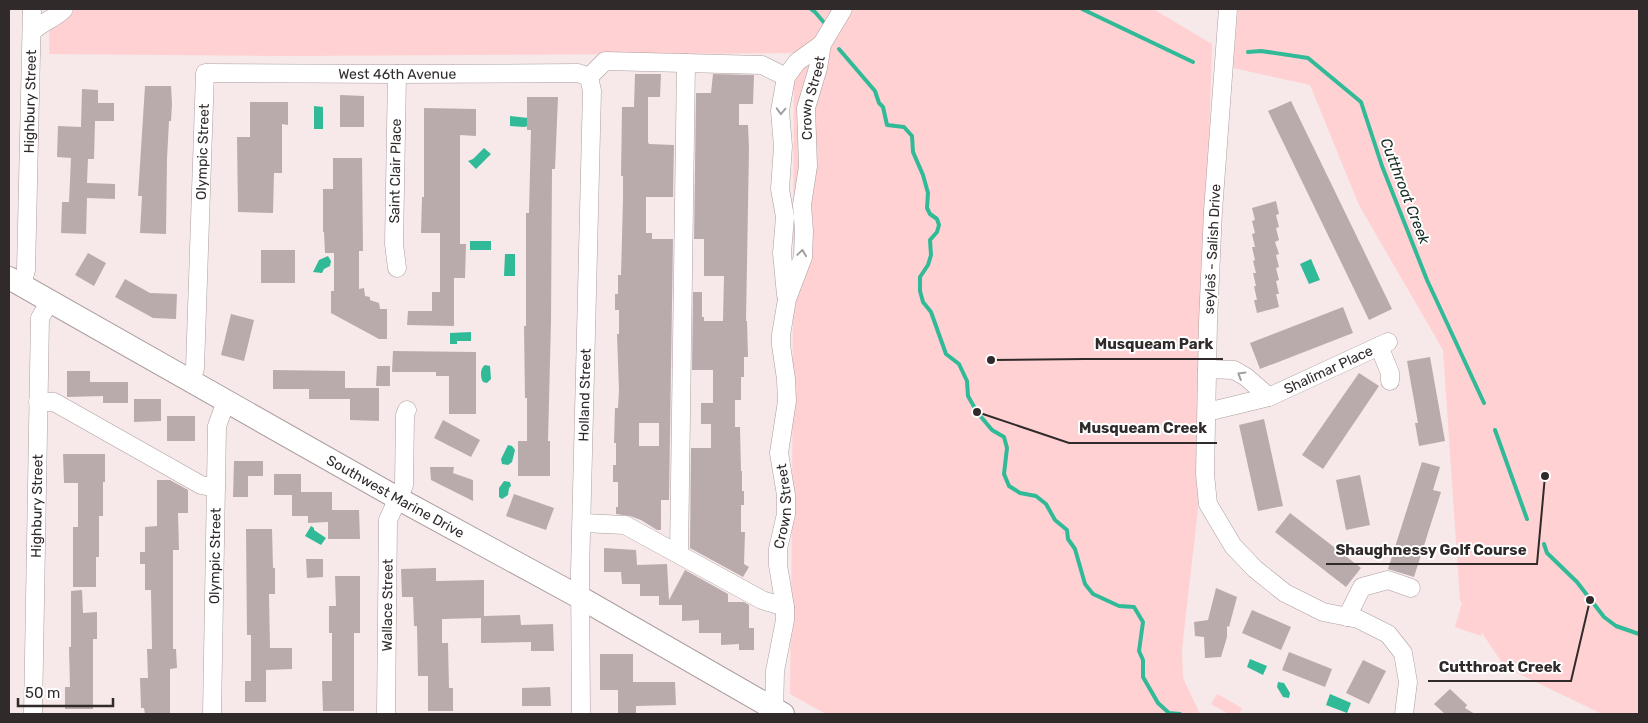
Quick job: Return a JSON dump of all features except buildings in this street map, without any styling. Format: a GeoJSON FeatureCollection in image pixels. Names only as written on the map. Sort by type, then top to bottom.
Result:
{"type":"FeatureCollection","features":[{"type":"Feature","properties":{"kind":"main road","name":"Southwest Marine Drive"},"geometry":{"type":"LineString","coordinates":[[16,282],[399,499],[581,598],[777,713]]}},
{"type":"Feature","properties":{"kind":"street","name":"Highbury Street"},"geometry":{"type":"LineString","coordinates":[[16,282],[26,270],[32,9]]}},
{"type":"Feature","properties":{"kind":"street"},"geometry":{"type":"LineString","coordinates":[[32,32],[39,25],[53,18],[64,9]]}},
{"type":"Feature","properties":{"kind":"street","name":"Crown Street"},"geometry":{"type":"LineString","coordinates":[[777,713],[775,671],[785,620],[785,607],[778,565],[778,549],[786,514],[786,496],[779,454],[787,401],[786,379],[780,345],[787,299],[803,257],[802,205],[808,166],[806,108],[818,68],[822,44],[843,9]]}},
{"type":"Feature","properties":{"kind":"street","name":"seyləš - Salish Drive"},"geometry":{"type":"LineString","coordinates":[[1228,9],[1213,211],[1206,412],[1205,474],[1208,504],[1233,546],[1254,569],[1285,593],[1323,612],[1358,619],[1388,634],[1403,654],[1408,682],[1404,714]]}},
{"type":"Feature","properties":{"kind":"street","name":"Crown Street"},"geometry":{"type":"LineString","coordinates":[[787,299],[782,253],[785,217],[780,189],[783,146],[780,111],[786,77],[797,62],[822,44]]}},
{"type":"Feature","properties":{"kind":"street"},"geometry":{"type":"LineString","coordinates":[[589,77],[605,61],[762,65],[786,77]]}},
{"type":"Feature","properties":{"kind":"street"},"geometry":{"type":"LineString","coordinates":[[679,554],[686,64]]}},
{"type":"Feature","properties":{"kind":"street","name":"West 46th Avenue"},"geometry":{"type":"LineString","coordinates":[[205,73],[578,73],[589,77]]}},
{"type":"Feature","properties":{"kind":"street","name":"Olympic Street"},"geometry":{"type":"LineString","coordinates":[[192,381],[195,368],[205,73]]}},
{"type":"Feature","properties":{"kind":"street","name":"Saint Clair Place"},"geometry":{"type":"LineString","coordinates":[[397,74],[394,244],[397,268]]}},
{"type":"Feature","properties":{"kind":"street","name":"Holland Street"},"geometry":{"type":"LineString","coordinates":[[581,714],[581,598],[592,91],[589,77]]}},
{"type":"Feature","properties":{"kind":"street","name":"Highbury Street"},"geometry":{"type":"LineString","coordinates":[[33,714],[40,318],[50,301]]}},
{"type":"Feature","properties":{"kind":"street","name":"Shalimar Place"},"geometry":{"type":"LineString","coordinates":[[1206,412],[1269,398],[1383,344],[1390,381]]}},
{"type":"Feature","properties":{"kind":"street","name":"Shalimar Place"},"geometry":{"type":"LineString","coordinates":[[1207,369],[1234,370],[1246,377],[1269,398]]}},
{"type":"Feature","properties":{"kind":"street","name":"Olympic Street"},"geometry":{"type":"LineString","coordinates":[[212,714],[217,426],[226,401]]}},
{"type":"Feature","properties":{"kind":"street"},"geometry":{"type":"LineString","coordinates":[[38,402],[54,402],[201,485],[216,488]]}},
{"type":"Feature","properties":{"kind":"street","name":"Wallace Street"},"geometry":{"type":"LineString","coordinates":[[386,714],[388,520],[404,485],[405,415],[407,410]]}},
{"type":"Feature","properties":{"kind":"street"},"geometry":{"type":"LineString","coordinates":[[583,523],[625,525],[762,600],[785,607]]}},
{"type":"Feature","properties":{"kind":"street"},"geometry":{"type":"LineString","coordinates":[[1348,617],[1362,587],[1388,580],[1411,588]]}},
{"type":"Feature","properties":{"kind":"shaded area"},"geometry":{"type":"Polygon","coordinates":[[[50,9],[1153,9],[1212,44],[1198,509],[1182,649],[1183,678],[1200,714],[826,714],[790,694],[794,53],[287,56],[49,54],[50,9]]]}},
{"type":"Feature","properties":{"kind":"shaded area"},"geometry":{"type":"Polygon","coordinates":[[[1238,9],[1639,9],[1639,714],[1602,714],[1505,667],[1482,633],[1481,636],[1455,627],[1462,603],[1460,601],[1443,350],[1359,205],[1310,85],[1233,68],[1238,9]]]}},
{"type":"Feature","properties":{"kind":"shaded area"},"geometry":{"type":"Polygon","coordinates":[[[314,106],[323,107],[323,129],[314,129],[314,106]]]}},
{"type":"Feature","properties":{"kind":"shaded area"},"geometry":{"type":"Polygon","coordinates":[[[510,116],[528,118],[528,126],[510,126],[510,116]]]}},
{"type":"Feature","properties":{"kind":"shaded area"},"geometry":{"type":"Polygon","coordinates":[[[484,148],[491,154],[476,169],[468,161],[473,159],[484,148]]]}},
{"type":"Feature","properties":{"kind":"shaded area"},"geometry":{"type":"Polygon","coordinates":[[[470,241],[491,241],[491,250],[470,250],[470,241]]]}},
{"type":"Feature","properties":{"kind":"shaded area"},"geometry":{"type":"Polygon","coordinates":[[[505,254],[515,254],[515,276],[504,276],[505,254]]]}},
{"type":"Feature","properties":{"kind":"shaded area"},"geometry":{"type":"Polygon","coordinates":[[[328,256],[331,261],[330,266],[324,269],[322,273],[313,272],[319,260],[328,256]]]}},
{"type":"Feature","properties":{"kind":"shaded area"},"geometry":{"type":"Polygon","coordinates":[[[1311,259],[1320,280],[1309,284],[1300,264],[1311,259]]]}},
{"type":"Feature","properties":{"kind":"shaded area"},"geometry":{"type":"Polygon","coordinates":[[[471,332],[471,341],[457,341],[457,344],[450,344],[450,333],[471,332]]]}},
{"type":"Feature","properties":{"kind":"shaded area"},"geometry":{"type":"Polygon","coordinates":[[[485,365],[490,366],[491,379],[487,383],[483,382],[481,375],[481,370],[485,365]]]}},
{"type":"Feature","properties":{"kind":"shaded area"},"geometry":{"type":"Polygon","coordinates":[[[508,445],[512,446],[515,450],[512,462],[508,465],[502,464],[501,459],[508,445]]]}},
{"type":"Feature","properties":{"kind":"shaded area"},"geometry":{"type":"Polygon","coordinates":[[[504,481],[510,482],[511,486],[508,495],[502,499],[499,497],[499,488],[504,481]]]}},
{"type":"Feature","properties":{"kind":"shaded area"},"geometry":{"type":"Polygon","coordinates":[[[311,526],[326,538],[321,545],[305,536],[311,526]]]}},
{"type":"Feature","properties":{"kind":"shaded area"},"geometry":{"type":"Polygon","coordinates":[[[1250,659],[1267,666],[1263,675],[1247,667],[1250,659]]]}},
{"type":"Feature","properties":{"kind":"shaded area"},"geometry":{"type":"Polygon","coordinates":[[[1278,682],[1284,683],[1290,693],[1289,698],[1283,697],[1277,687],[1278,682]]]}},
{"type":"Feature","properties":{"kind":"shaded area"},"geometry":{"type":"Polygon","coordinates":[[[1217,694],[1242,708],[1239,714],[1229,714],[1211,704],[1217,694]]]}},
{"type":"Feature","properties":{"kind":"shaded area"},"geometry":{"type":"Polygon","coordinates":[[[1330,694],[1351,703],[1347,713],[1326,705],[1330,694]]]}},
{"type":"Feature","properties":{"kind":"waterway"},"geometry":{"type":"LineString","coordinates":[[811,9],[827,25]]}},
{"type":"Feature","properties":{"kind":"waterway","name":"Cutthroat Creek"},"geometry":{"type":"LineString","coordinates":[[1082,9],[1193,62]]}},
{"type":"Feature","properties":{"kind":"waterway"},"geometry":{"type":"LineString","coordinates":[[839,49],[875,91],[879,103],[883,107],[887,125],[904,127],[912,136],[913,152],[928,193],[927,208],[930,214],[937,219],[939,225],[937,232],[930,240],[931,255],[928,265],[920,277],[920,291],[923,302],[931,312],[946,354],[959,364],[967,381],[968,396],[977,412],[992,430],[1004,437],[1007,448],[1004,474],[1009,486],[1020,493],[1036,496],[1046,504],[1055,520],[1067,530],[1068,539],[1075,549],[1085,584],[1093,594],[1119,606],[1134,607],[1143,622],[1139,651],[1143,660],[1143,677],[1158,703],[1169,713],[1180,714]]}},
{"type":"Feature","properties":{"kind":"waterway","name":"Cutthroat Creek"},"geometry":{"type":"LineString","coordinates":[[1248,52],[1261,51],[1308,58],[1361,102],[1382,166],[1427,280],[1484,403]]}},
{"type":"Feature","properties":{"kind":"waterway","name":"Cutthroat Creek"},"geometry":{"type":"LineString","coordinates":[[1495,430],[1527,519]]}},
{"type":"Feature","properties":{"kind":"waterway","name":"Cutthroat Creek"},"geometry":{"type":"LineString","coordinates":[[1544,544],[1547,553],[1577,582],[1604,617],[1616,626],[1639,634]]}},
{"type":"Feature","properties":{"kind":"place","name":"Musqueam Park"},"geometry":{"type":"Point","coordinates":[991,360]}},
{"type":"Feature","properties":{"kind":"place","name":"Musqueam Creek"},"geometry":{"type":"Point","coordinates":[977,412]}},
{"type":"Feature","properties":{"kind":"place","name":"Shaughnessy Golf Course"},"geometry":{"type":"Point","coordinates":[1545,476]}},
{"type":"Feature","properties":{"kind":"place","name":"Cutthroat Creek"},"geometry":{"type":"Point","coordinates":[1590,600]}}]}
